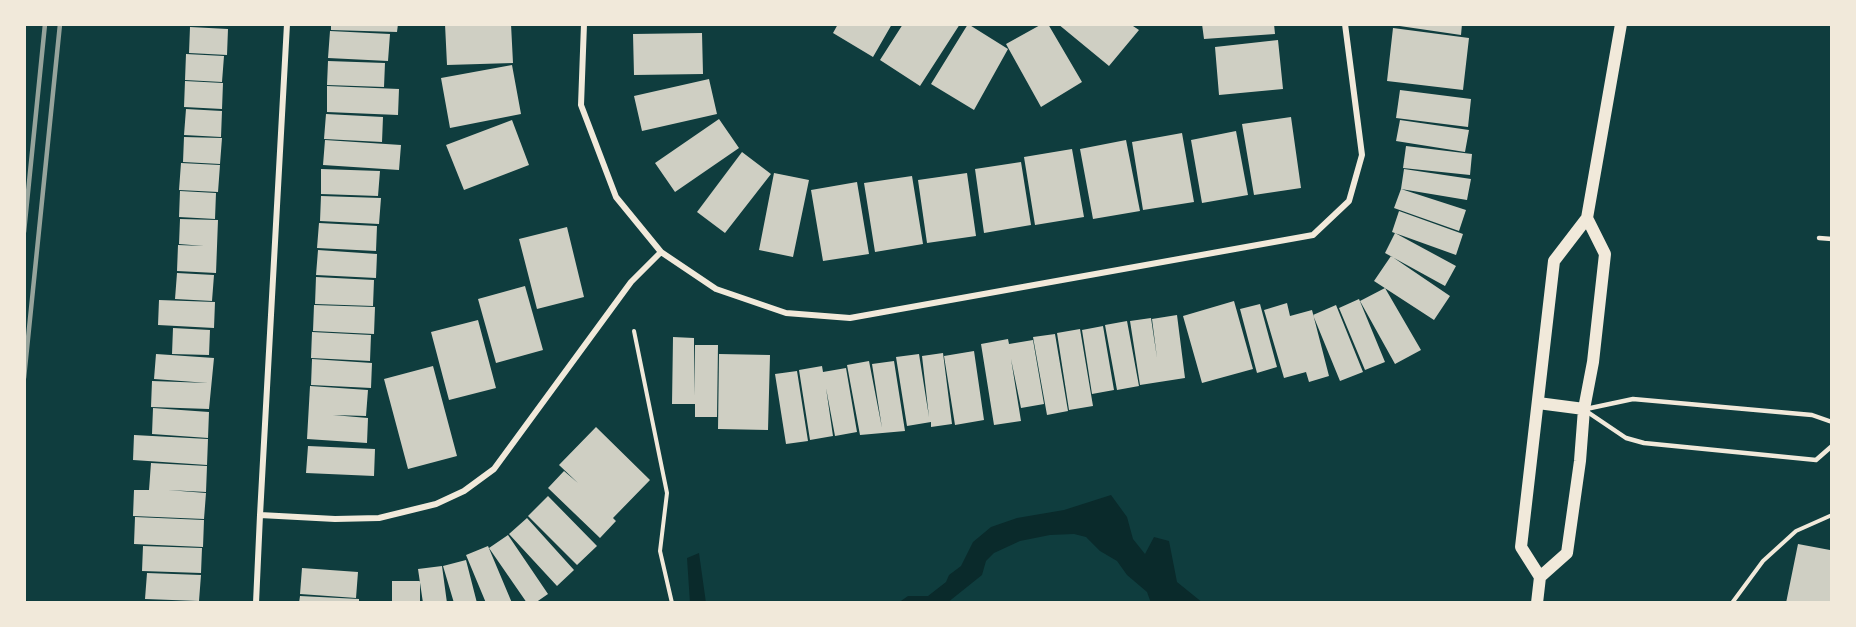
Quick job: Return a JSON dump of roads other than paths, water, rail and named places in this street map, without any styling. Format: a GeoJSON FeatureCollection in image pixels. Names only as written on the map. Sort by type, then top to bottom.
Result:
{"type":"FeatureCollection","features":[{"type":"Feature","properties":{"kind":"main road"},"geometry":{"type":"LineString","coordinates":[[1537,603],[1540,577],[1521,547],[1554,261],[1587,218],[1621,24]]}},
{"type":"Feature","properties":{"kind":"main road"},"geometry":{"type":"LineString","coordinates":[[1540,577],[1567,553],[1580,461],[1584,410],[1593,362],[1605,254],[1587,218]]}},
{"type":"Feature","properties":{"kind":"main road"},"geometry":{"type":"LineString","coordinates":[[1538,403],[1584,410]]}},
{"type":"Feature","properties":{"kind":"street"},"geometry":{"type":"LineString","coordinates":[[256,603],[287,24]]}},
{"type":"Feature","properties":{"kind":"street"},"geometry":{"type":"LineString","coordinates":[[584,24],[581,105],[616,197],[661,252],[716,289],[786,313],[850,318],[1313,235],[1349,201],[1362,155],[1345,24]]}},
{"type":"Feature","properties":{"kind":"street"},"geometry":{"type":"LineString","coordinates":[[260,515],[335,519],[379,518],[436,504],[464,491],[494,469],[631,282],[661,252]]}},
{"type":"Feature","properties":{"kind":"lane"},"geometry":{"type":"LineString","coordinates":[[1819,238],[1832,239]]}},
{"type":"Feature","properties":{"kind":"lane"},"geometry":{"type":"LineString","coordinates":[[1584,410],[1639,399],[1812,415],[1832,422]]}},
{"type":"Feature","properties":{"kind":"lane"},"geometry":{"type":"LineString","coordinates":[[1584,410],[1626,438],[1644,442],[1816,460],[1832,446]]}},
{"type":"Feature","properties":{"kind":"water"},"geometry":{"type":"Polygon","coordinates":[[[1111,495],[1127,517],[1133,539],[1145,554],[1154,537],[1169,541],[1177,582],[1203,603],[1151,603],[1147,592],[1127,575],[1117,561],[1100,551],[1086,537],[1074,534],[1050,535],[1020,541],[994,553],[986,561],[982,575],[947,603],[898,603],[908,596],[928,596],[946,582],[949,575],[961,566],[973,542],[991,527],[1017,518],[1064,510],[1111,495]]]}},
{"type":"Feature","properties":{"kind":"water"},"geometry":{"type":"Polygon","coordinates":[[[699,553],[706,603],[690,603],[687,558],[699,553]]]}},
{"type":"Feature","properties":{"kind":"railway"},"geometry":{"type":"LineString","coordinates":[[24,232],[45,24]]}},
{"type":"Feature","properties":{"kind":"railway"},"geometry":{"type":"LineString","coordinates":[[24,378],[60,24]]}}]}
